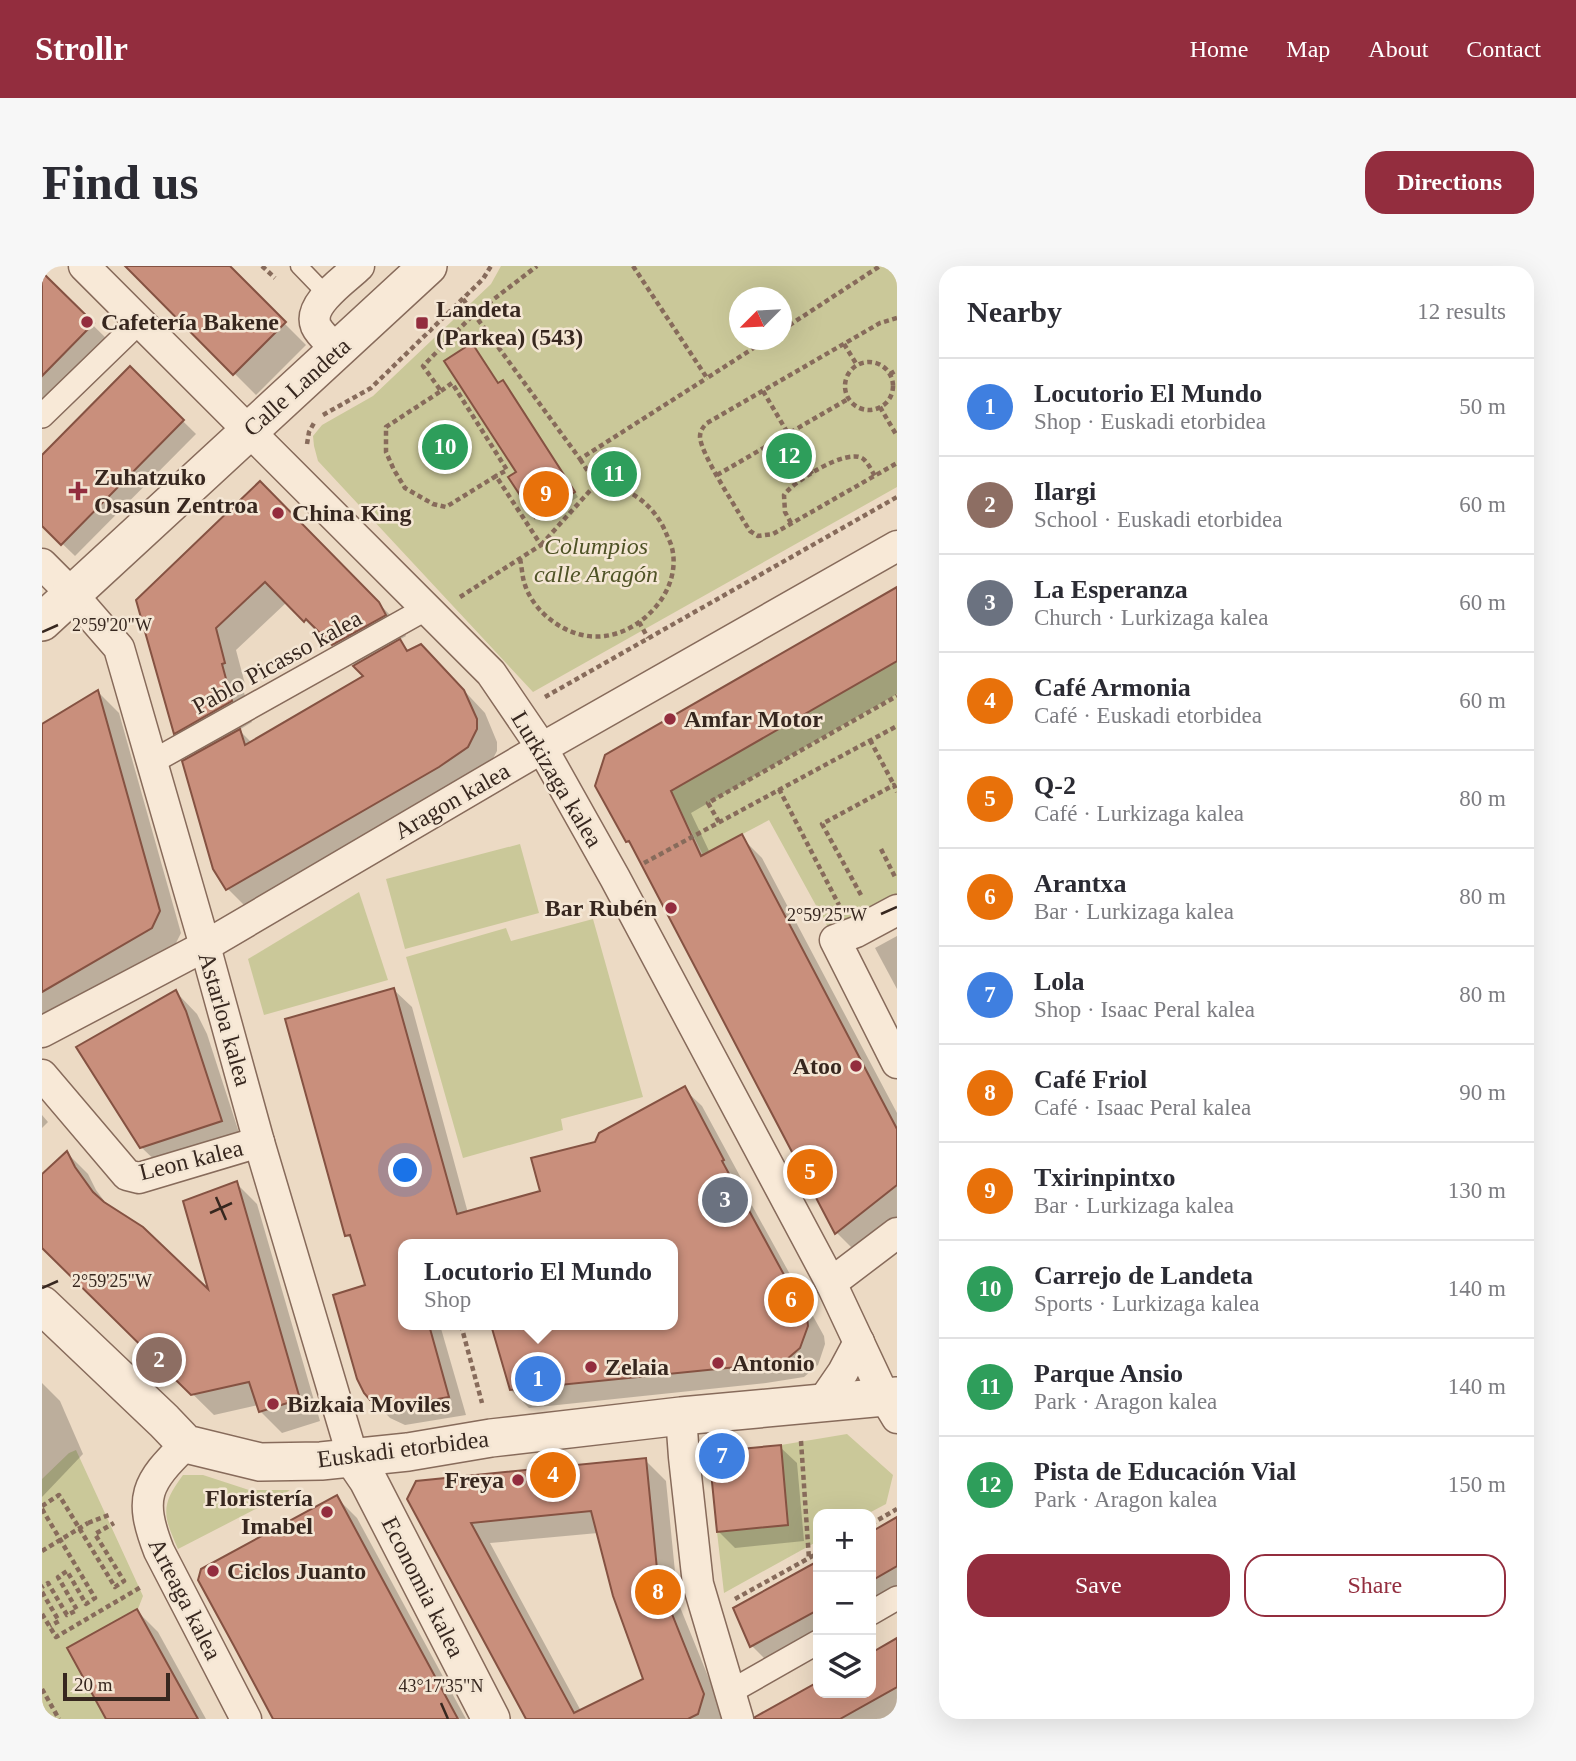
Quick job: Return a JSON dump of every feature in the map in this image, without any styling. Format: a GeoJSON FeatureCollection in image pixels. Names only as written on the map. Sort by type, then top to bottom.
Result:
{"type":"FeatureCollection","features":[{"type":"Feature","properties":{"kind":"street","name":"Lurkizaga kalea"},"geometry":{"type":"LineString","coordinates":[[84,266],[249,431],[441,604],[491,673],[542,748],[615,878],[893,1404]]}},
{"type":"Feature","properties":{"kind":"street"},"geometry":{"type":"LineString","coordinates":[[338,351],[317,328],[316,311],[327,295],[359,266]]}},
{"type":"Feature","properties":{"kind":"street","name":"Calle Landeta"},"geometry":{"type":"LineString","coordinates":[[42,622],[428,266]]}},
{"type":"Feature","properties":{"kind":"street"},"geometry":{"type":"LineString","coordinates":[[42,416],[139,321]]}},
{"type":"Feature","properties":{"kind":"street","name":"Aragon kalea"},"geometry":{"type":"LineString","coordinates":[[42,1032],[205,946],[542,748],[897,546]]}},
{"type":"Feature","properties":{"kind":"street","name":"Astarloa kalea"},"geometry":{"type":"LineString","coordinates":[[42,564],[119,648],[259,1142],[353,1458]]}},
{"type":"Feature","properties":{"kind":"street","name":"Pablo Picasso kalea"},"geometry":{"type":"LineString","coordinates":[[152,762],[441,604]]}},
{"type":"Feature","properties":{"kind":"street"},"geometry":{"type":"LineString","coordinates":[[897,910],[835,940],[897,1063]]}},
{"type":"Feature","properties":{"kind":"street","name":"Leon kalea"},"geometry":{"type":"LineString","coordinates":[[42,1075],[127,1175],[139,1178],[259,1142]]}},
{"type":"Feature","properties":{"kind":"street"},"geometry":{"type":"LineString","coordinates":[[831,1283],[897,1233]]}},
{"type":"Feature","properties":{"kind":"street"},"geometry":{"type":"LineString","coordinates":[[42,1305],[187,1444]]}},
{"type":"Feature","properties":{"kind":"street"},"geometry":{"type":"LineString","coordinates":[[821,1404],[859,1342]]}},
{"type":"Feature","properties":{"kind":"street","name":"Euskadi etorbidea"},"geometry":{"type":"LineString","coordinates":[[187,1444],[260,1462],[321,1461],[681,1416],[821,1404],[893,1404]]}},
{"type":"Feature","properties":{"kind":"street"},"geometry":{"type":"LineString","coordinates":[[681,1416],[698,1584],[734,1705],[813,1646]]}},
{"type":"Feature","properties":{"kind":"street","name":"Arteaga kalea"},"geometry":{"type":"LineString","coordinates":[[187,1444],[163,1468],[151,1485],[147,1514],[150,1529],[159,1552],[246,1719]]}},
{"type":"Feature","properties":{"kind":"street","name":"Economia kalea"},"geometry":{"type":"LineString","coordinates":[[353,1458],[368,1480],[491,1719]]}},
{"type":"Feature","properties":{"kind":"street"},"geometry":{"type":"LineString","coordinates":[[876,1610],[897,1598]]}},
{"type":"Feature","properties":{"kind":"lane"},"geometry":{"type":"LineString","coordinates":[[299,266],[327,295]]}},
{"type":"Feature","properties":{"kind":"path"},"geometry":{"type":"LineString","coordinates":[[304,456],[309,432],[318,418],[371,388],[483,279],[491,266]]}},
{"type":"Feature","properties":{"kind":"path"},"geometry":{"type":"LineString","coordinates":[[441,391],[423,366],[473,315],[537,266]]}},
{"type":"Feature","properties":{"kind":"path"},"geometry":{"type":"LineString","coordinates":[[634,266],[707,378]]}},
{"type":"Feature","properties":{"kind":"path"},"geometry":{"type":"LineString","coordinates":[[792,323],[880,266]]}},
{"type":"Feature","properties":{"kind":"path"},"geometry":{"type":"LineString","coordinates":[[463,299],[596,484],[620,488],[642,500],[661,520],[673,550],[673,572],[665,595],[652,612],[629,629],[604,636],[580,635],[557,625],[538,608],[525,586],[520,559]]}},
{"type":"Feature","properties":{"kind":"path"},"geometry":{"type":"LineString","coordinates":[[897,318],[880,323],[707,423],[700,436],[717,475],[750,531],[758,537],[773,534],[897,463]]}},
{"type":"Feature","properties":{"kind":"path"},"geometry":{"type":"LineString","coordinates":[[844,344],[857,365]]}},
{"type":"Feature","properties":{"kind":"path"},"geometry":{"type":"LineString","coordinates":[[580,459],[750,350]]}},
{"type":"Feature","properties":{"kind":"path"},"geometry":{"type":"LineString","coordinates":[[871,362],[879,364],[890,374],[890,396],[880,407],[863,410],[848,399],[845,392],[847,376],[857,365],[871,362]]}},
{"type":"Feature","properties":{"kind":"path"},"geometry":{"type":"LineString","coordinates":[[890,374],[897,370]]}},
{"type":"Feature","properties":{"kind":"path"},"geometry":{"type":"LineString","coordinates":[[452,383],[507,470],[446,507],[433,504],[405,488],[386,452],[386,427],[441,391],[452,383]]}},
{"type":"Feature","properties":{"kind":"path"},"geometry":{"type":"LineString","coordinates":[[763,391],[812,474]]}},
{"type":"Feature","properties":{"kind":"path"},"geometry":{"type":"LineString","coordinates":[[717,475],[848,399]]}},
{"type":"Feature","properties":{"kind":"path"},"geometry":{"type":"LineString","coordinates":[[880,407],[897,436]]}},
{"type":"Feature","properties":{"kind":"path"},"geometry":{"type":"LineString","coordinates":[[791,523],[785,512],[784,495],[789,488],[812,474],[839,459],[852,456],[860,457],[866,462],[875,476]]}},
{"type":"Feature","properties":{"kind":"path"},"geometry":{"type":"LineString","coordinates":[[496,476],[541,545]]}},
{"type":"Feature","properties":{"kind":"path"},"geometry":{"type":"LineString","coordinates":[[441,604],[541,545],[596,484]]}},
{"type":"Feature","properties":{"kind":"path"},"geometry":{"type":"LineString","coordinates":[[541,699],[897,497]]}},
{"type":"Feature","properties":{"kind":"path"},"geometry":{"type":"LineString","coordinates":[[639,622],[648,638]]}},
{"type":"Feature","properties":{"kind":"path"},"geometry":{"type":"LineString","coordinates":[[719,822],[708,803],[897,695]]}},
{"type":"Feature","properties":{"kind":"path"},"geometry":{"type":"LineString","coordinates":[[615,878],[897,726]]}},
{"type":"Feature","properties":{"kind":"path"},"geometry":{"type":"LineString","coordinates":[[870,740],[897,792]]}},
{"type":"Feature","properties":{"kind":"path"},"geometry":{"type":"LineString","coordinates":[[779,789],[840,907],[861,896],[822,824],[894,785]]}},
{"type":"Feature","properties":{"kind":"path"},"geometry":{"type":"LineString","coordinates":[[881,849],[895,877]]}},
{"type":"Feature","properties":{"kind":"path"},"geometry":{"type":"LineString","coordinates":[[462,1330],[491,1438]]}},
{"type":"Feature","properties":{"kind":"path"},"geometry":{"type":"LineString","coordinates":[[800,1436],[809,1559]]}},
{"type":"Feature","properties":{"kind":"path"},"geometry":{"type":"LineString","coordinates":[[50,1626],[59,1621],[42,1589],[48,1583],[67,1615],[77,1610],[58,1577],[67,1571],[86,1604],[95,1598],[42,1508],[59,1495],[115,1587],[124,1581],[95,1534],[114,1523]]}},
{"type":"Feature","properties":{"kind":"path"},"geometry":{"type":"LineString","coordinates":[[876,1521],[897,1509]]}},
{"type":"Feature","properties":{"kind":"path"},"geometry":{"type":"LineString","coordinates":[[42,1551],[88,1523],[109,1515]]}},
{"type":"Feature","properties":{"kind":"path"},"geometry":{"type":"LineString","coordinates":[[707,1614],[813,1556]]}},
{"type":"Feature","properties":{"kind":"path"},"geometry":{"type":"LineString","coordinates":[[42,1614],[56,1637],[144,1585]]}},
{"type":"Feature","properties":{"kind":"path"},"geometry":{"type":"LineString","coordinates":[[42,1689],[59,1719]]}},
{"type":"Feature","properties":{"kind":"green space","name":"Columpios calle Aragón"},"geometry":{"type":"Polygon","coordinates":[[[501,266],[897,266],[897,487],[533,692],[318,461],[313,436],[322,425],[373,396],[491,284],[501,266]]]}},
{"type":"Feature","properties":{"kind":"green space"},"geometry":{"type":"Polygon","coordinates":[[[897,661],[897,910],[835,940],[769,820],[703,855],[671,791],[897,661]]]}},
{"type":"Feature","properties":{"kind":"green space"},"geometry":{"type":"Polygon","coordinates":[[[520,844],[539,913],[405,949],[386,879],[520,844]]]}},
{"type":"Feature","properties":{"kind":"green space"},"geometry":{"type":"Polygon","coordinates":[[[359,892],[388,980],[264,1015],[248,959],[359,892]]]}},
{"type":"Feature","properties":{"kind":"green space"},"geometry":{"type":"Polygon","coordinates":[[[593,919],[643,1097],[561,1119],[563,1130],[463,1158],[406,957],[506,928],[511,941],[593,919]]]}},
{"type":"Feature","properties":{"kind":"green space"},"geometry":{"type":"Polygon","coordinates":[[[847,1434],[893,1475],[886,1504],[876,1509],[813,1509],[813,1544],[724,1593],[717,1532],[788,1525],[781,1445],[847,1434]]]}},
{"type":"Feature","properties":{"kind":"green space"},"geometry":{"type":"Polygon","coordinates":[[[76,1450],[143,1596],[138,1609],[67,1648],[106,1719],[42,1719],[42,1479],[69,1453],[76,1450]]]}},
{"type":"Feature","properties":{"kind":"green space"},"geometry":{"type":"Polygon","coordinates":[[[183,1475],[203,1475],[249,1490],[290,1490],[178,1549],[166,1511],[170,1495],[183,1475]]]}},
{"type":"Feature","properties":{"kind":"building"},"geometry":{"type":"Polygon","coordinates":[[[125,266],[230,266],[286,322],[233,375],[125,266]]]}},
{"type":"Feature","properties":{"kind":"building"},"geometry":{"type":"Polygon","coordinates":[[[42,272],[94,323],[42,376],[42,272]]]}},
{"type":"Feature","properties":{"kind":"building"},"geometry":{"type":"Polygon","coordinates":[[[472,343],[498,383],[503,380],[575,492],[535,518],[508,477],[516,472],[444,361],[472,343]]]}},
{"type":"Feature","properties":{"kind":"building","name":"Zuhatzuko Osasun Zentroa"},"geometry":{"type":"Polygon","coordinates":[[[130,366],[184,420],[61,545],[42,526],[42,455],[130,366]]]}},
{"type":"Feature","properties":{"kind":"building"},"geometry":{"type":"Polygon","coordinates":[[[260,481],[379,602],[386,615],[332,645],[306,619],[304,622],[265,582],[216,628],[232,701],[174,734],[136,600],[260,481]]]}},
{"type":"Feature","properties":{"kind":"building"},"geometry":{"type":"Polygon","coordinates":[[[897,587],[897,661],[671,791],[701,856],[742,834],[897,1129],[897,1185],[835,1234],[629,841],[626,842],[595,786],[605,755],[897,587]]]}},
{"type":"Feature","properties":{"kind":"building"},"geometry":{"type":"Polygon","coordinates":[[[400,639],[407,651],[421,644],[464,690],[477,719],[477,729],[468,747],[439,767],[226,890],[213,869],[182,761],[240,729],[245,745],[363,676],[353,666],[400,639]]]}},
{"type":"Feature","properties":{"kind":"building"},"geometry":{"type":"Polygon","coordinates":[[[98,690],[160,911],[152,928],[42,992],[42,724],[98,690]]]}},
{"type":"Feature","properties":{"kind":"building"},"geometry":{"type":"Polygon","coordinates":[[[394,988],[457,1214],[540,1191],[531,1158],[595,1142],[599,1133],[685,1086],[724,1160],[722,1161],[807,1317],[808,1326],[800,1348],[786,1360],[747,1366],[510,1390],[492,1330],[678,1330],[678,1239],[398,1239],[398,1330],[430,1330],[449,1397],[386,1408],[370,1400],[357,1379],[333,1295],[365,1285],[350,1235],[345,1236],[285,1019],[394,988]]]}},
{"type":"Feature","properties":{"kind":"building"},"geometry":{"type":"Polygon","coordinates":[[[176,990],[186,1011],[222,1121],[140,1148],[76,1047],[176,990]]]}},
{"type":"Feature","properties":{"kind":"building"},"geometry":{"type":"Polygon","coordinates":[[[67,1151],[93,1192],[143,1227],[208,1289],[183,1201],[237,1181],[300,1399],[259,1412],[249,1382],[191,1395],[42,1248],[42,1174],[67,1151]]]}},
{"type":"Feature","properties":{"kind":"building"},"geometry":{"type":"Polygon","coordinates":[[[781,1445],[788,1525],[717,1532],[709,1452],[781,1445]]]}},
{"type":"Feature","properties":{"kind":"building"},"geometry":{"type":"Polygon","coordinates":[[[646,1458],[658,1579],[704,1694],[698,1714],[688,1719],[526,1719],[407,1499],[416,1481],[646,1458]],[[591,1511],[471,1523],[574,1713],[643,1679],[613,1596],[591,1511]]]}},
{"type":"Feature","properties":{"kind":"building"},"geometry":{"type":"Polygon","coordinates":[[[337,1495],[458,1719],[273,1719],[198,1580],[201,1569],[337,1495]]]}},
{"type":"Feature","properties":{"kind":"building"},"geometry":{"type":"Polygon","coordinates":[[[897,1517],[897,1566],[876,1578],[876,1572],[876,1529],[897,1517]]]}},
{"type":"Feature","properties":{"kind":"building"},"geometry":{"type":"Polygon","coordinates":[[[813,1564],[813,1613],[750,1647],[733,1608],[813,1564]]]}},
{"type":"Feature","properties":{"kind":"building"},"geometry":{"type":"Polygon","coordinates":[[[137,1609],[198,1719],[106,1719],[67,1648],[137,1609]]]}},
{"type":"Feature","properties":{"kind":"building"},"geometry":{"type":"Polygon","coordinates":[[[897,1638],[897,1687],[840,1719],[755,1719],[813,1685],[813,1698],[876,1698],[876,1650],[897,1638]]]}},
{"type":"Feature","properties":{"kind":"place","name":"Cafetería Bakene"},"geometry":{"type":"Point","coordinates":[87,322]}},
{"type":"Feature","properties":{"kind":"place","name":"Landeta (Parkea) (543)"},"geometry":{"type":"Point","coordinates":[422,323]}},
{"type":"Feature","properties":{"kind":"place","name":"Carrejo de Landeta"},"geometry":{"type":"Point","coordinates":[445,447]}},
{"type":"Feature","properties":{"kind":"place","name":"Pista de Educación Vial"},"geometry":{"type":"Point","coordinates":[789,456]}},
{"type":"Feature","properties":{"kind":"place","name":"Parque Ansio"},"geometry":{"type":"Point","coordinates":[614,474]}},
{"type":"Feature","properties":{"kind":"place","name":"Zuhatzuko Osasun Zentroa"},"geometry":{"type":"Point","coordinates":[78,491]}},
{"type":"Feature","properties":{"kind":"place","name":"Txirinpintxo"},"geometry":{"type":"Point","coordinates":[546,494]}},
{"type":"Feature","properties":{"kind":"place","name":"China King"},"geometry":{"type":"Point","coordinates":[278,513]}},
{"type":"Feature","properties":{"kind":"place","name":"Amfar Motor"},"geometry":{"type":"Point","coordinates":[670,719]}},
{"type":"Feature","properties":{"kind":"place","name":"Bar Rubén"},"geometry":{"type":"Point","coordinates":[671,908]}},
{"type":"Feature","properties":{"kind":"place","name":"Atoo"},"geometry":{"type":"Point","coordinates":[856,1066]}},
{"type":"Feature","properties":{"kind":"place","name":"Q-2"},"geometry":{"type":"Point","coordinates":[810,1172]}},
{"type":"Feature","properties":{"kind":"place","name":"La Esperanza"},"geometry":{"type":"Point","coordinates":[725,1200]}},
{"type":"Feature","properties":{"kind":"place","name":"Arantxa"},"geometry":{"type":"Point","coordinates":[791,1300]}},
{"type":"Feature","properties":{"kind":"place","name":"Ilargi"},"geometry":{"type":"Point","coordinates":[159,1360]}},
{"type":"Feature","properties":{"kind":"place","name":"Antonio"},"geometry":{"type":"Point","coordinates":[718,1363]}},
{"type":"Feature","properties":{"kind":"place","name":"Zelaia"},"geometry":{"type":"Point","coordinates":[591,1367]}},
{"type":"Feature","properties":{"kind":"place","name":"Locutorio El Mundo"},"geometry":{"type":"Point","coordinates":[538,1379]}},
{"type":"Feature","properties":{"kind":"place","name":"Bizkaia Moviles"},"geometry":{"type":"Point","coordinates":[273,1404]}},
{"type":"Feature","properties":{"kind":"place","name":"Lola"},"geometry":{"type":"Point","coordinates":[722,1456]}},
{"type":"Feature","properties":{"kind":"place","name":"Café Armonia"},"geometry":{"type":"Point","coordinates":[553,1475]}},
{"type":"Feature","properties":{"kind":"place","name":"Freya"},"geometry":{"type":"Point","coordinates":[518,1480]}},
{"type":"Feature","properties":{"kind":"place","name":"Floristería Imabel"},"geometry":{"type":"Point","coordinates":[327,1512]}},
{"type":"Feature","properties":{"kind":"place","name":"Ciclos Juanto"},"geometry":{"type":"Point","coordinates":[213,1571]}},
{"type":"Feature","properties":{"kind":"place","name":"Café Friol"},"geometry":{"type":"Point","coordinates":[658,1592]}}]}
